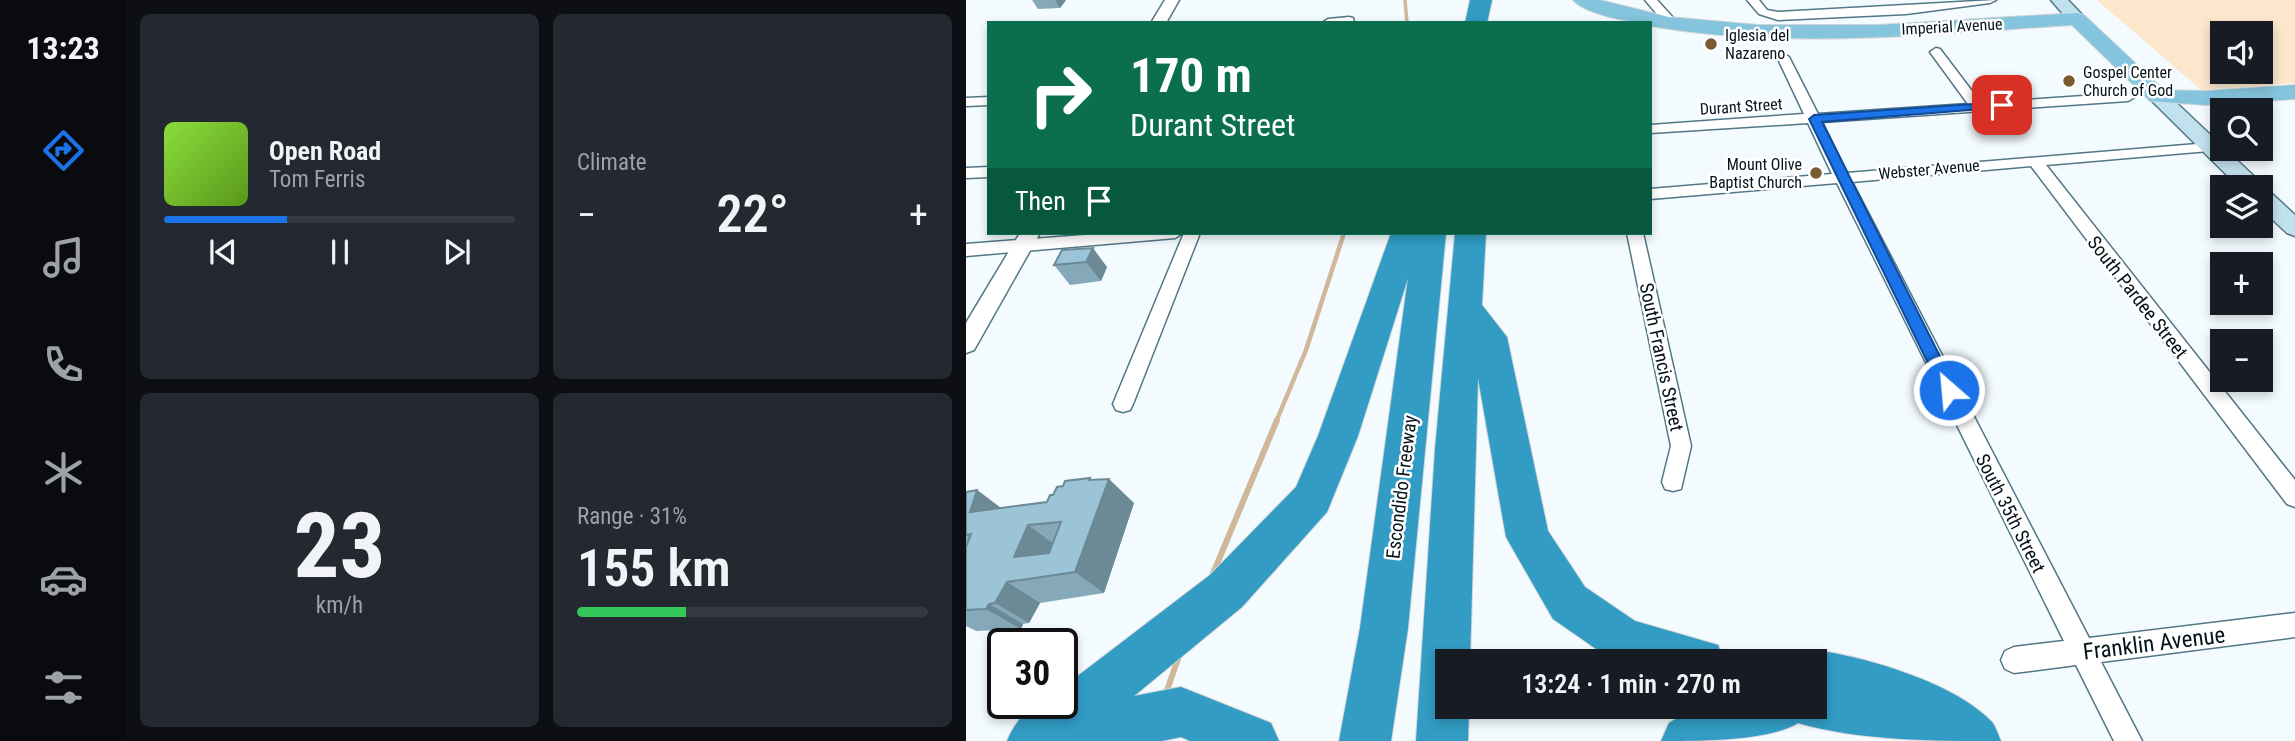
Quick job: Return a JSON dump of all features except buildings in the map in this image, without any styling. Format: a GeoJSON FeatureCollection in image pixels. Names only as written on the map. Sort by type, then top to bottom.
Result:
{"type":"FeatureCollection","features":[{"type":"Feature","properties":{"kind":"highway"},"geometry":{"type":"LineString","coordinates":[[1479,21],[1496,8]]}},
{"type":"Feature","properties":{"kind":"highway"},"geometry":{"type":"LineString","coordinates":[[1032,741],[1121,676],[1226,591],[1312,499],[1338,436],[1405,235]]}},
{"type":"Feature","properties":{"kind":"highway","name":"Escondido Freeway"},"geometry":{"type":"LineString","coordinates":[[1365,741],[1386,615],[1430,235]]}},
{"type":"Feature","properties":{"kind":"highway"},"geometry":{"type":"LineString","coordinates":[[1442,741],[1455,449],[1470,235]]}},
{"type":"Feature","properties":{"kind":"highway"},"geometry":{"type":"LineString","coordinates":[[1465,308],[1489,337],[1528,537],[1569,603],[1625,642],[1652,649]]}},
{"type":"Feature","properties":{"kind":"highway"},"geometry":{"type":"LineString","coordinates":[[1827,675],[1885,690],[1955,723],[1975,741]]}},
{"type":"Feature","properties":{"kind":"highway"},"geometry":{"type":"LineString","coordinates":[[1827,707],[1872,714],[1932,741]]}},
{"type":"Feature","properties":{"kind":"highway"},"geometry":{"type":"LineString","coordinates":[[1085,734],[1181,712],[1253,741]]}},
{"type":"Feature","properties":{"kind":"highway"},"geometry":{"type":"LineString","coordinates":[[1687,741],[1708,726],[1729,719]]}},
{"type":"Feature","properties":{"kind":"main road","name":"Imperial Avenue"},"geometry":{"type":"LineString","coordinates":[[1583,0],[1651,21]]}},
{"type":"Feature","properties":{"kind":"main road"},"geometry":{"type":"LineString","coordinates":[[2059,0],[2239,175]]}},
{"type":"Feature","properties":{"kind":"main road","name":"Imperial Avenue"},"geometry":{"type":"LineString","coordinates":[[1652,21],[1703,29],[1835,32],[2077,19]]}},
{"type":"Feature","properties":{"kind":"main road"},"geometry":{"type":"LineString","coordinates":[[2158,96],[2205,98],[2295,92]]}},
{"type":"Feature","properties":{"kind":"main road"},"geometry":{"type":"LineString","coordinates":[[2273,207],[2295,228]]}},
{"type":"Feature","properties":{"kind":"street"},"geometry":{"type":"LineString","coordinates":[[1159,21],[1172,0]]}},
{"type":"Feature","properties":{"kind":"street"},"geometry":{"type":"LineString","coordinates":[[1651,0],[1673,25]]}},
{"type":"Feature","properties":{"kind":"street"},"geometry":{"type":"LineString","coordinates":[[1753,0],[1763,12],[1778,16],[1906,10],[1990,0]]}},
{"type":"Feature","properties":{"kind":"street"},"geometry":{"type":"LineString","coordinates":[[1936,52],[1977,107]]}},
{"type":"Feature","properties":{"kind":"street","name":"South 35th Street"},"geometry":{"type":"LineString","coordinates":[[1783,57],[1841,177],[2128,741]]}},
{"type":"Feature","properties":{"kind":"street","name":"Durant Street"},"geometry":{"type":"LineString","coordinates":[[1652,129],[2128,97]]}},
{"type":"Feature","properties":{"kind":"street"},"geometry":{"type":"LineString","coordinates":[[966,102],[987,101]]}},
{"type":"Feature","properties":{"kind":"street","name":"Webster Avenue"},"geometry":{"type":"LineString","coordinates":[[1652,194],[2209,147]]}},
{"type":"Feature","properties":{"kind":"street","name":"South Pardee Street"},"geometry":{"type":"LineString","coordinates":[[2035,161],[2295,497]]}},
{"type":"Feature","properties":{"kind":"street"},"geometry":{"type":"LineString","coordinates":[[966,188],[977,172]]}},
{"type":"Feature","properties":{"kind":"street"},"geometry":{"type":"LineString","coordinates":[[966,250],[1027,239],[1126,235]]}},
{"type":"Feature","properties":{"kind":"street"},"geometry":{"type":"LineString","coordinates":[[1123,404],[1191,235]]}},
{"type":"Feature","properties":{"kind":"street","name":"South Francis Street"},"geometry":{"type":"LineString","coordinates":[[1635,235],[1681,446],[1673,482]]}},
{"type":"Feature","properties":{"kind":"street"},"geometry":{"type":"LineString","coordinates":[[966,344],[1027,239]]}},
{"type":"Feature","properties":{"kind":"street","name":"Franklin Avenue"},"geometry":{"type":"LineString","coordinates":[[2014,660],[2295,625]]}},
{"type":"Feature","properties":{"kind":"shaded area"},"geometry":{"type":"Polygon","coordinates":[[[2097,0],[2295,0],[2295,83],[2201,90],[2097,0]]]}},
{"type":"Feature","properties":{"kind":"waterway"},"geometry":{"type":"LineString","coordinates":[[1405,0],[1407,21]]}},
{"type":"Feature","properties":{"kind":"waterway"},"geometry":{"type":"LineString","coordinates":[[1276,422],[1306,350],[1343,235]]}},
{"type":"Feature","properties":{"kind":"waterway"},"geometry":{"type":"LineString","coordinates":[[1212,576],[1277,420]]}},
{"type":"Feature","properties":{"kind":"waterway"},"geometry":{"type":"LineString","coordinates":[[1165,696],[1179,656]]}},
{"type":"Feature","properties":{"kind":"place","name":"Iglesia del Nazareno"},"geometry":{"type":"Point","coordinates":[1711,44]}},
{"type":"Feature","properties":{"kind":"place","name":"Gospel Center Church of God"},"geometry":{"type":"Point","coordinates":[2069,81]}},
{"type":"Feature","properties":{"kind":"place","name":"Mount Olive Baptist Church"},"geometry":{"type":"Point","coordinates":[1816,173]}},
{"type":"Feature","properties":{"kind":"route"},"geometry":{"type":"LineString","coordinates":[[1949,390],[1814,119],[2002,105]]}}]}
